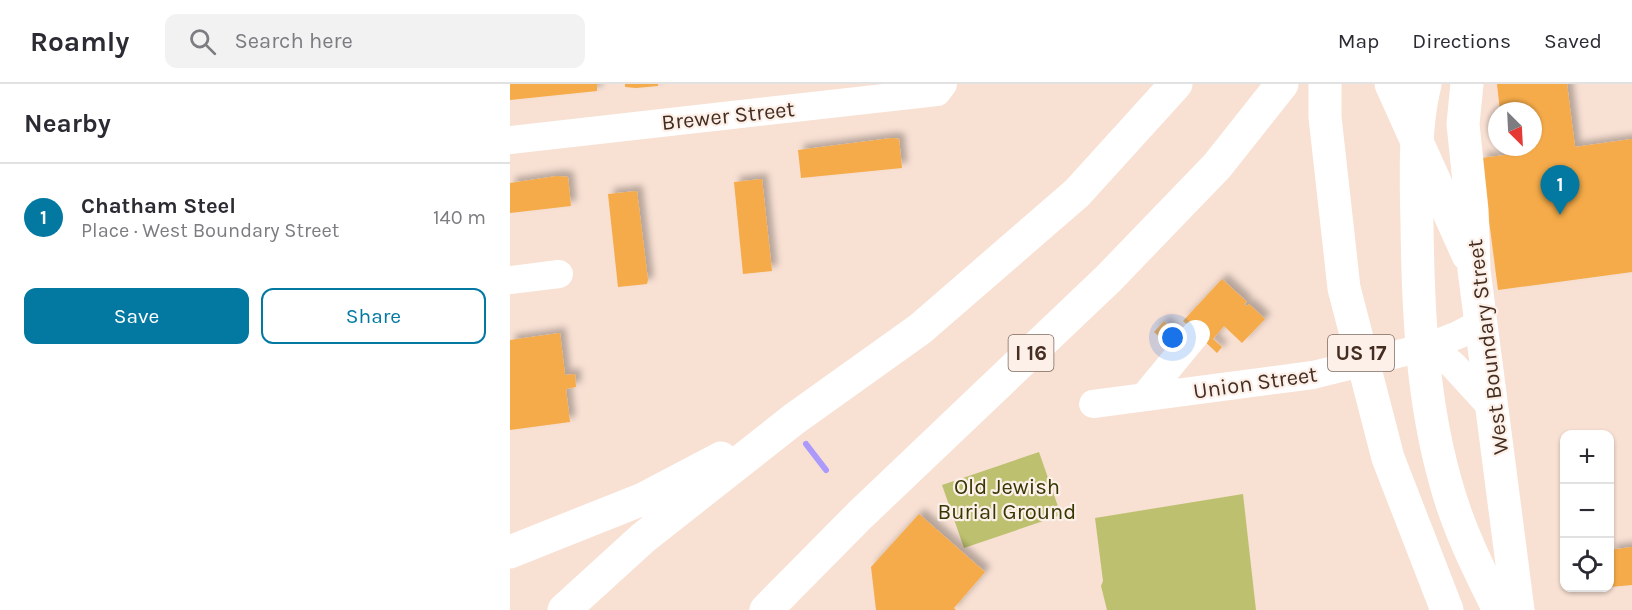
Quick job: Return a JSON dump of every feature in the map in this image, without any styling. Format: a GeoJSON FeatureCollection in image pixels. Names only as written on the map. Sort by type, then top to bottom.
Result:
{"type":"FeatureCollection","features":[{"type":"Feature","properties":{"kind":"main road"},"geometry":{"type":"LineString","coordinates":[[564,610],[643,538],[794,419],[920,329],[1068,201],[1176,84]]}},
{"type":"Feature","properties":{"kind":"main road","name":"I 16"},"geometry":{"type":"LineString","coordinates":[[766,610],[860,515],[1108,279],[1217,166],[1282,84]]}},
{"type":"Feature","properties":{"kind":"main road","name":"US 17"},"geometry":{"type":"LineString","coordinates":[[1325,84],[1325,117],[1344,288],[1388,458],[1447,610]]}},
{"type":"Feature","properties":{"kind":"main road"},"geometry":{"type":"LineString","coordinates":[[1391,84],[1474,270]]}},
{"type":"Feature","properties":{"kind":"main road","name":"US 17"},"geometry":{"type":"LineString","coordinates":[[1425,84],[1419,108],[1418,289],[1430,418],[1445,482],[1468,546],[1499,610]]}},
{"type":"Feature","properties":{"kind":"main road","name":"West Boundary Street"},"geometry":{"type":"LineString","coordinates":[[1467,84],[1463,124],[1472,210],[1474,270],[1494,410],[1518,610]]}},
{"type":"Feature","properties":{"kind":"main road"},"geometry":{"type":"LineString","coordinates":[[510,552],[643,499],[794,419]]}},
{"type":"Feature","properties":{"kind":"street","name":"Brewer Street"},"geometry":{"type":"LineString","coordinates":[[510,140],[938,92],[943,84]]}},
{"type":"Feature","properties":{"kind":"street"},"geometry":{"type":"LineString","coordinates":[[510,280],[559,274]]}},
{"type":"Feature","properties":{"kind":"street","name":"Union Street"},"geometry":{"type":"LineString","coordinates":[[1093,404],[1313,375],[1430,345],[1458,335],[1481,323]]}},
{"type":"Feature","properties":{"kind":"street"},"geometry":{"type":"LineString","coordinates":[[1144,397],[1196,333]]}},
{"type":"Feature","properties":{"kind":"street"},"geometry":{"type":"LineString","coordinates":[[1430,345],[1453,365],[1494,410]]}},
{"type":"Feature","properties":{"kind":"green space","name":"Old Jewish Burial Ground"},"geometry":{"type":"Polygon","coordinates":[[[1039,452],[1061,515],[964,548],[942,485],[1039,452]]]}},
{"type":"Feature","properties":{"kind":"green space"},"geometry":{"type":"Polygon","coordinates":[[[1243,494],[1256,610],[1107,610],[1101,586],[1103,581],[1095,518],[1243,494]]]}},
{"type":"Feature","properties":{"kind":"building"},"geometry":{"type":"Polygon","coordinates":[[[510,84],[597,84],[597,91],[510,100],[510,84]]]}},
{"type":"Feature","properties":{"kind":"building"},"geometry":{"type":"Polygon","coordinates":[[[625,84],[658,84],[658,86],[636,88],[625,87],[625,84]]]}},
{"type":"Feature","properties":{"kind":"building"},"geometry":{"type":"Polygon","coordinates":[[[1497,84],[1567,84],[1575,147],[1632,139],[1632,272],[1498,290],[1481,158],[1542,156],[1542,102],[1499,102],[1497,84]]]}},
{"type":"Feature","properties":{"kind":"building"},"geometry":{"type":"Polygon","coordinates":[[[899,139],[902,168],[801,178],[798,150],[899,139]]]}},
{"type":"Feature","properties":{"kind":"building"},"geometry":{"type":"Polygon","coordinates":[[[557,176],[568,177],[571,206],[510,213],[510,183],[557,176]]]}},
{"type":"Feature","properties":{"kind":"building"},"geometry":{"type":"Polygon","coordinates":[[[762,179],[772,271],[743,274],[734,182],[762,179]]]}},
{"type":"Feature","properties":{"kind":"building"},"geometry":{"type":"Polygon","coordinates":[[[637,191],[648,280],[647,284],[618,287],[608,194],[637,191]]]}},
{"type":"Feature","properties":{"kind":"building"},"geometry":{"type":"Polygon","coordinates":[[[1222,279],[1247,302],[1244,304],[1247,306],[1249,304],[1265,319],[1242,343],[1224,326],[1213,339],[1222,347],[1217,353],[1183,321],[1222,279]]]}},
{"type":"Feature","properties":{"kind":"building"},"geometry":{"type":"Polygon","coordinates":[[[1164,321],[1177,333],[1167,344],[1154,332],[1164,321]]]}},
{"type":"Feature","properties":{"kind":"building"},"geometry":{"type":"Polygon","coordinates":[[[560,333],[565,375],[575,374],[576,387],[566,389],[570,422],[510,430],[510,340],[560,333]]]}},
{"type":"Feature","properties":{"kind":"building"},"geometry":{"type":"Polygon","coordinates":[[[919,514],[985,572],[954,608],[956,610],[876,610],[871,567],[919,514]]]}},
{"type":"Feature","properties":{"kind":"building"},"geometry":{"type":"Polygon","coordinates":[[[1632,547],[1632,585],[1614,587],[1614,549],[1632,547]]]}},
{"type":"Feature","properties":{"kind":"waterway"},"geometry":{"type":"LineString","coordinates":[[806,444],[826,470]]}},
{"type":"Feature","properties":{"kind":"place","name":"Chatham Steel"},"geometry":{"type":"Point","coordinates":[1560,215]}}]}
